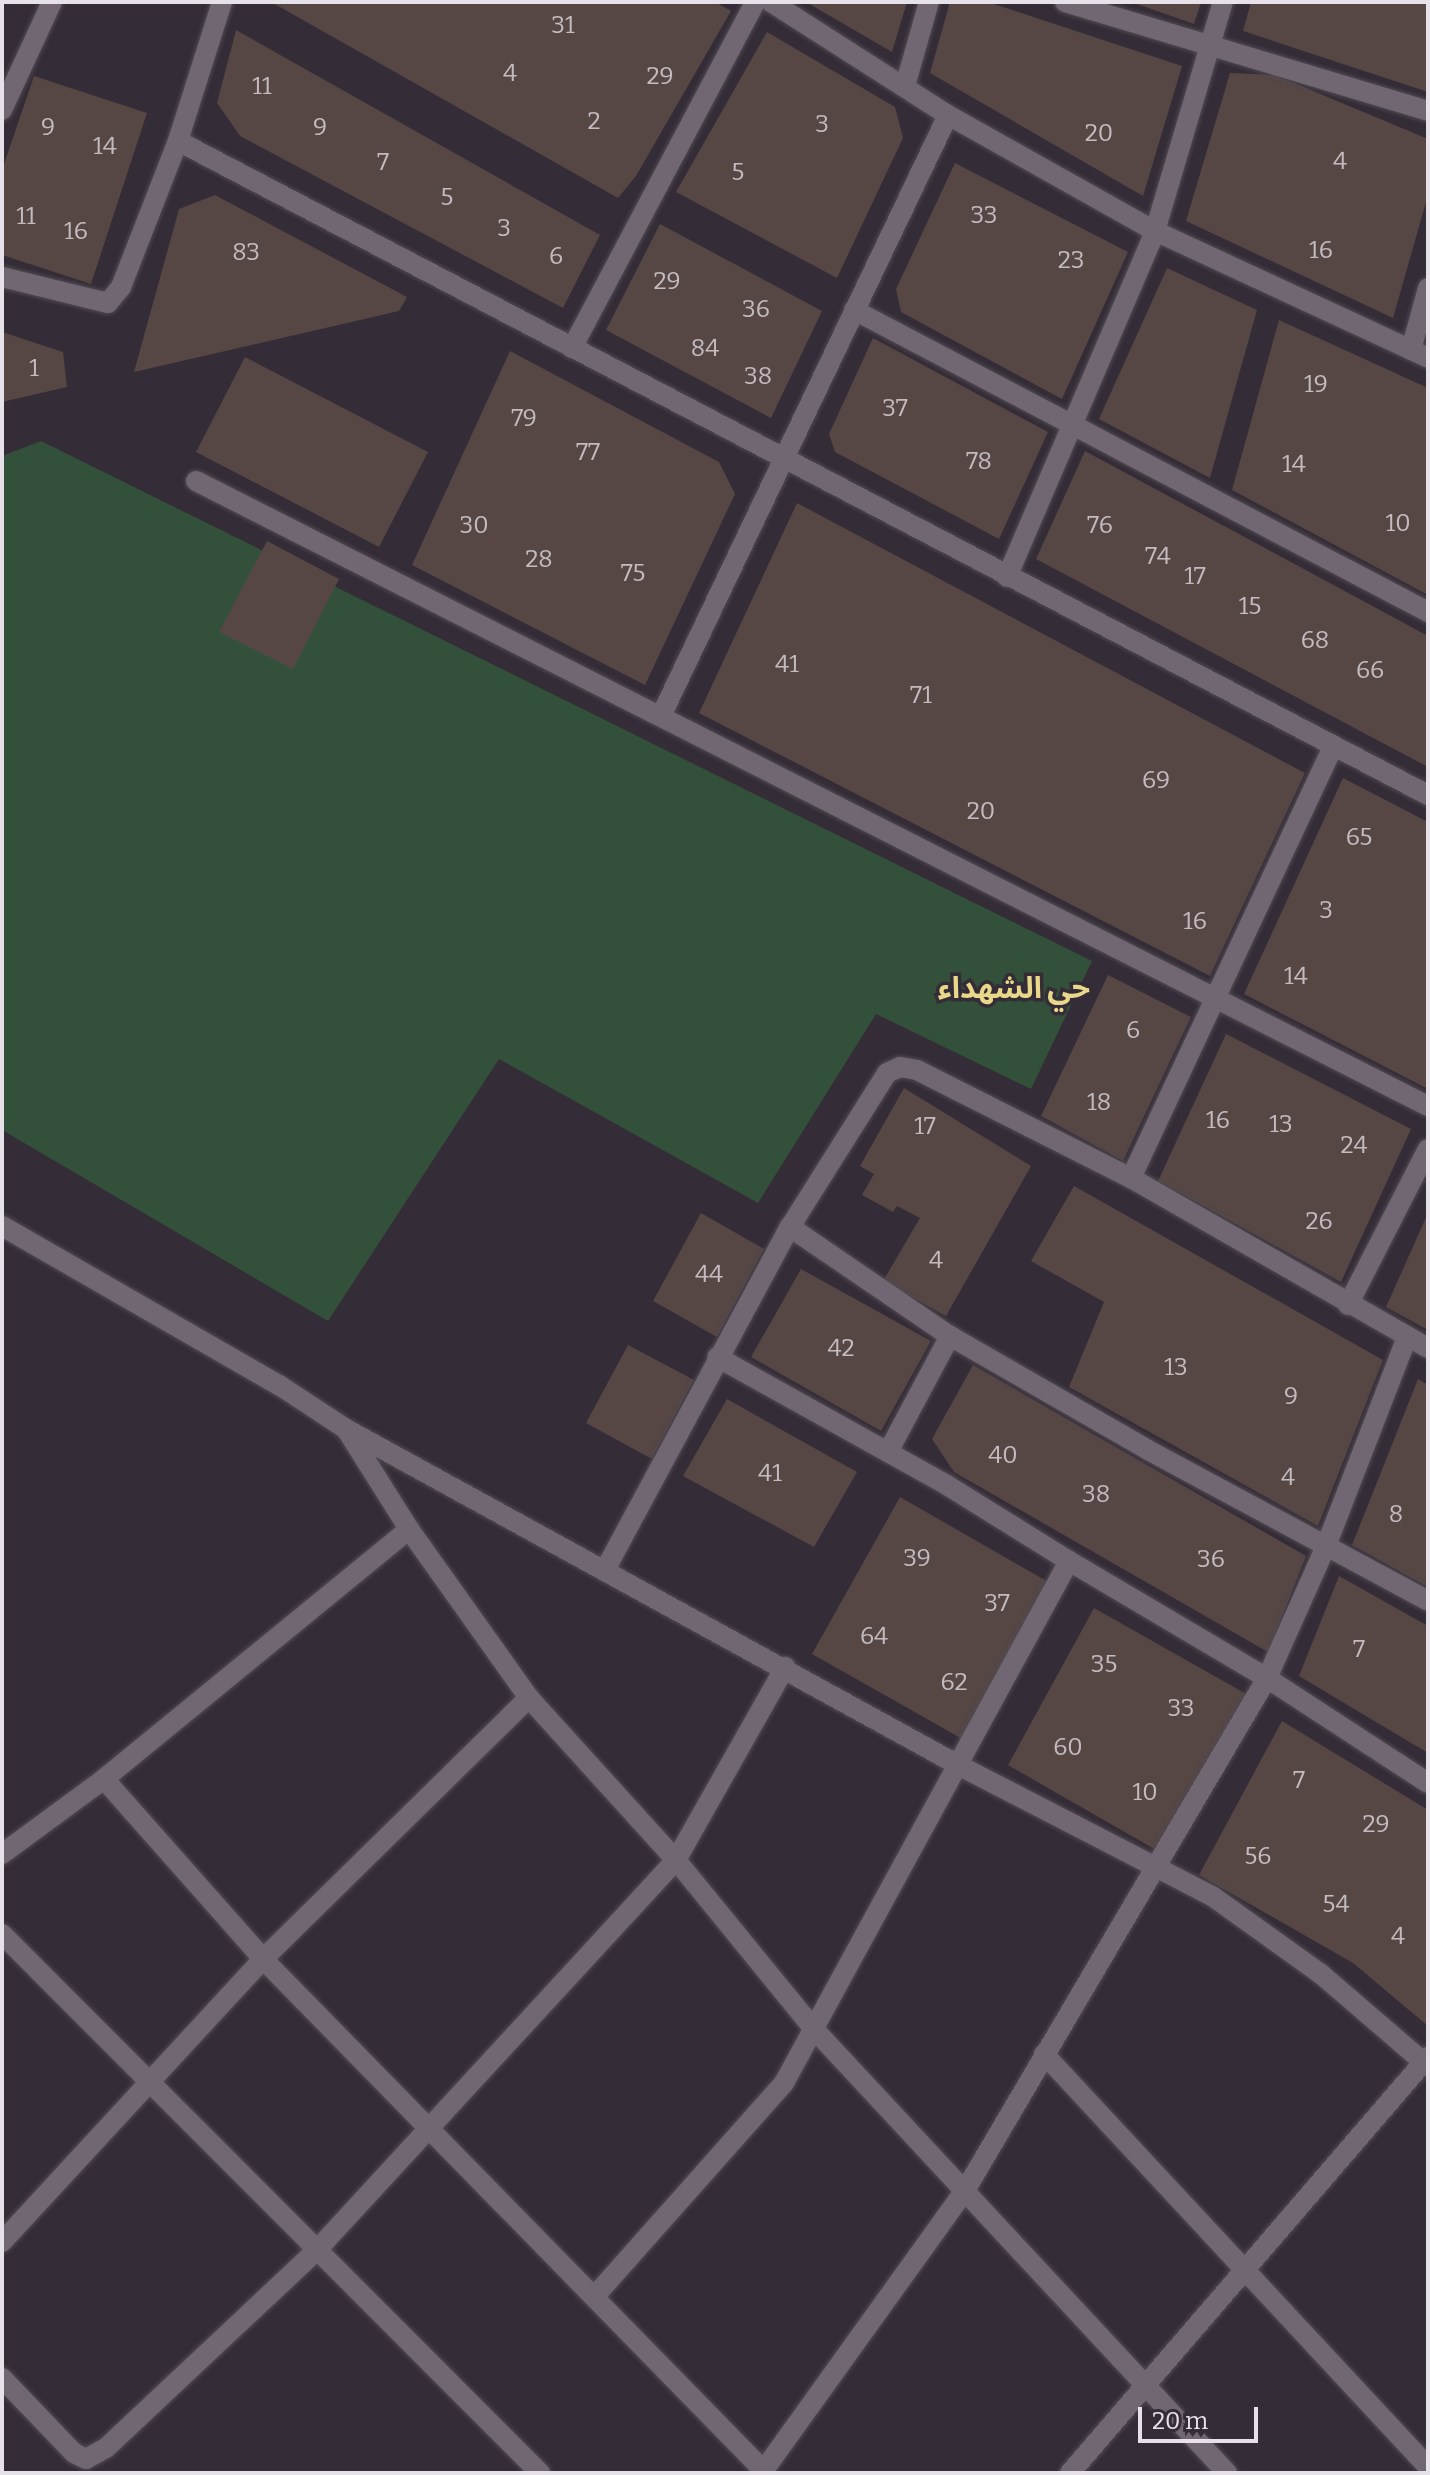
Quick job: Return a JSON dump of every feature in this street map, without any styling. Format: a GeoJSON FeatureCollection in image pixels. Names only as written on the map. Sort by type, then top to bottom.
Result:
{"type":"FeatureCollection","features":[{"type":"Feature","properties":{"kind":"street"},"geometry":{"type":"LineString","coordinates":[[2,110],[52,2]]}},
{"type":"Feature","properties":{"kind":"street"},"geometry":{"type":"LineString","coordinates":[[2,277],[108,303],[121,287],[178,141],[222,2]]}},
{"type":"Feature","properties":{"kind":"street"},"geometry":{"type":"LineString","coordinates":[[572,348],[755,2]]}},
{"type":"Feature","properties":{"kind":"street"},"geometry":{"type":"LineString","coordinates":[[771,2],[948,115],[1155,231],[1420,354],[1428,288]]}},
{"type":"Feature","properties":{"kind":"street"},"geometry":{"type":"LineString","coordinates":[[905,86],[929,2]]}},
{"type":"Feature","properties":{"kind":"street"},"geometry":{"type":"LineString","coordinates":[[1065,2],[1428,111]]}},
{"type":"Feature","properties":{"kind":"street"},"geometry":{"type":"LineString","coordinates":[[1007,577],[1155,231],[1223,2]]}},
{"type":"Feature","properties":{"kind":"street"},"geometry":{"type":"LineString","coordinates":[[661,716],[948,115]]}},
{"type":"Feature","properties":{"kind":"street"},"geometry":{"type":"LineString","coordinates":[[178,141],[1428,795]]}},
{"type":"Feature","properties":{"kind":"street"},"geometry":{"type":"LineString","coordinates":[[854,310],[1428,612]]}},
{"type":"Feature","properties":{"kind":"street"},"geometry":{"type":"LineString","coordinates":[[196,481],[1217,1002],[1428,1106]]}},
{"type":"Feature","properties":{"kind":"street"},"geometry":{"type":"LineString","coordinates":[[1131,1178],[1217,1002],[1333,746]]}},
{"type":"Feature","properties":{"kind":"street"},"geometry":{"type":"LineString","coordinates":[[605,1570],[717,1357],[790,1227],[880,1083],[900,1067],[917,1070],[1131,1178],[1348,1305],[1428,1348]]}},
{"type":"Feature","properties":{"kind":"street"},"geometry":{"type":"LineString","coordinates":[[1348,1305],[1428,1149]]}},
{"type":"Feature","properties":{"kind":"street"},"geometry":{"type":"LineString","coordinates":[[2,1226],[279,1385],[346,1429],[785,1667],[960,1766],[1212,1896],[1321,1974],[1426,2062],[1247,2270],[1145,2381],[1070,2473]]}},
{"type":"Feature","properties":{"kind":"street"},"geometry":{"type":"LineString","coordinates":[[790,1227],[950,1336],[1428,1601]]}},
{"type":"Feature","properties":{"kind":"street"},"geometry":{"type":"LineString","coordinates":[[888,1452],[950,1336]]}},
{"type":"Feature","properties":{"kind":"street"},"geometry":{"type":"LineString","coordinates":[[104,1779],[263,1959],[765,2472],[966,2189],[1267,1678],[1326,1546],[1407,1337]]}},
{"type":"Feature","properties":{"kind":"street"},"geometry":{"type":"LineString","coordinates":[[717,1357],[888,1452],[1267,1678],[1428,1783]]}},
{"type":"Feature","properties":{"kind":"street"},"geometry":{"type":"LineString","coordinates":[[346,1429],[409,1529],[529,1698],[676,1860],[813,2028],[1145,2381],[1227,2473]]}},
{"type":"Feature","properties":{"kind":"street"},"geometry":{"type":"LineString","coordinates":[[2,1854],[104,1779],[409,1529]]}},
{"type":"Feature","properties":{"kind":"street"},"geometry":{"type":"LineString","coordinates":[[594,2297],[750,2126],[784,2083],[960,1766],[1069,1561]]}},
{"type":"Feature","properties":{"kind":"street"},"geometry":{"type":"LineString","coordinates":[[2,2378],[74,2453],[86,2459],[96,2456],[316,2251],[433,2130],[676,1860],[785,1667]]}},
{"type":"Feature","properties":{"kind":"street"},"geometry":{"type":"LineString","coordinates":[[2,2242],[263,1959],[529,1698]]}},
{"type":"Feature","properties":{"kind":"street"},"geometry":{"type":"LineString","coordinates":[[2,1934],[148,2084],[540,2473]]}},
{"type":"Feature","properties":{"kind":"street"},"geometry":{"type":"LineString","coordinates":[[1044,2054],[1428,2467]]}},
{"type":"Feature","properties":{"kind":"green space"},"geometry":{"type":"Polygon","coordinates":[[[41,441],[1092,961],[1031,1089],[876,1014],[758,1203],[499,1059],[328,1321],[2,1130],[2,456],[41,441]]]}},
{"type":"Feature","properties":{"kind":"building"},"geometry":{"type":"Polygon","coordinates":[[[271,2],[715,2],[731,11],[636,176],[618,198],[271,2]]]}},
{"type":"Feature","properties":{"kind":"building"},"geometry":{"type":"Polygon","coordinates":[[[806,2],[907,2],[892,52],[806,2]]]}},
{"type":"Feature","properties":{"kind":"building"},"geometry":{"type":"Polygon","coordinates":[[[950,2],[988,2],[1182,66],[1143,196],[930,73],[950,2]]]}},
{"type":"Feature","properties":{"kind":"building"},"geometry":{"type":"Polygon","coordinates":[[[1131,2],[1201,2],[1194,24],[1131,2]]]}},
{"type":"Feature","properties":{"kind":"building"},"geometry":{"type":"Polygon","coordinates":[[[1251,2],[1428,2],[1428,92],[1243,31],[1251,2]]]}},
{"type":"Feature","properties":{"kind":"building"},"geometry":{"type":"Polygon","coordinates":[[[236,30],[600,235],[563,308],[240,136],[217,103],[236,30]]]}},
{"type":"Feature","properties":{"kind":"building"},"geometry":{"type":"Polygon","coordinates":[[[767,32],[895,107],[903,138],[837,278],[676,192],[767,32]]]}},
{"type":"Feature","properties":{"kind":"building"},"geometry":{"type":"Polygon","coordinates":[[[1230,73],[1275,75],[1428,139],[1428,195],[1393,318],[1186,221],[1230,73]]]}},
{"type":"Feature","properties":{"kind":"building"},"geometry":{"type":"Polygon","coordinates":[[[34,76],[147,113],[91,284],[2,255],[2,170],[34,76]]]}},
{"type":"Feature","properties":{"kind":"building"},"geometry":{"type":"Polygon","coordinates":[[[955,163],[1128,252],[1062,399],[901,312],[896,289],[955,163]]]}},
{"type":"Feature","properties":{"kind":"building"},"geometry":{"type":"Polygon","coordinates":[[[215,195],[407,297],[399,311],[134,372],[179,209],[215,195]]]}},
{"type":"Feature","properties":{"kind":"building"},"geometry":{"type":"Polygon","coordinates":[[[660,224],[822,311],[771,418],[606,330],[660,224]]]}},
{"type":"Feature","properties":{"kind":"building"},"geometry":{"type":"Polygon","coordinates":[[[1167,268],[1257,310],[1210,478],[1099,419],[1167,268]]]}},
{"type":"Feature","properties":{"kind":"building"},"geometry":{"type":"Polygon","coordinates":[[[1279,320],[1428,388],[1428,595],[1232,490],[1279,320]]]}},
{"type":"Feature","properties":{"kind":"building"},"geometry":{"type":"Polygon","coordinates":[[[2,332],[63,352],[67,387],[2,402],[2,332]]]}},
{"type":"Feature","properties":{"kind":"building"},"geometry":{"type":"Polygon","coordinates":[[[873,338],[1048,432],[999,539],[835,452],[829,434],[873,338]]]}},
{"type":"Feature","properties":{"kind":"building"},"geometry":{"type":"Polygon","coordinates":[[[510,351],[719,462],[735,494],[645,685],[412,565],[510,351]]]}},
{"type":"Feature","properties":{"kind":"building"},"geometry":{"type":"Polygon","coordinates":[[[245,357],[428,452],[379,547],[196,452],[245,357]]]}},
{"type":"Feature","properties":{"kind":"building"},"geometry":{"type":"Polygon","coordinates":[[[1085,451],[1428,636],[1428,767],[1036,559],[1085,451]]]}},
{"type":"Feature","properties":{"kind":"building"},"geometry":{"type":"Polygon","coordinates":[[[797,503],[1305,773],[1210,976],[699,713],[797,503]]]}},
{"type":"Feature","properties":{"kind":"building"},"geometry":{"type":"Polygon","coordinates":[[[267,541],[339,579],[293,669],[219,632],[267,541]]]}},
{"type":"Feature","properties":{"kind":"building"},"geometry":{"type":"Polygon","coordinates":[[[1343,778],[1428,822],[1428,1089],[1244,994],[1343,778]]]}},
{"type":"Feature","properties":{"kind":"building"},"geometry":{"type":"Polygon","coordinates":[[[1108,975],[1191,1017],[1123,1161],[1041,1116],[1108,975]]]}},
{"type":"Feature","properties":{"kind":"building"},"geometry":{"type":"Polygon","coordinates":[[[1226,1034],[1411,1129],[1341,1282],[1158,1181],[1226,1034]]]}},
{"type":"Feature","properties":{"kind":"building"},"geometry":{"type":"Polygon","coordinates":[[[904,1088],[1031,1166],[946,1316],[883,1281],[920,1218],[897,1206],[893,1212],[862,1195],[874,1174],[860,1166],[904,1088]]]}},
{"type":"Feature","properties":{"kind":"building"},"geometry":{"type":"Polygon","coordinates":[[[1074,1186],[1383,1360],[1318,1526],[1069,1387],[1104,1302],[1031,1261],[1074,1186]]]}},
{"type":"Feature","properties":{"kind":"building"},"geometry":{"type":"Polygon","coordinates":[[[701,1213],[764,1249],[717,1337],[653,1301],[701,1213]]]}},
{"type":"Feature","properties":{"kind":"building"},"geometry":{"type":"Polygon","coordinates":[[[1428,1213],[1428,1330],[1386,1307],[1428,1213]]]}},
{"type":"Feature","properties":{"kind":"building"},"geometry":{"type":"Polygon","coordinates":[[[801,1269],[931,1341],[881,1431],[751,1357],[801,1269]]]}},
{"type":"Feature","properties":{"kind":"building"},"geometry":{"type":"Polygon","coordinates":[[[628,1345],[694,1380],[652,1459],[586,1423],[628,1345]]]}},
{"type":"Feature","properties":{"kind":"building"},"geometry":{"type":"Polygon","coordinates":[[[973,1365],[1306,1556],[1268,1652],[954,1472],[932,1439],[973,1365]]]}},
{"type":"Feature","properties":{"kind":"building"},"geometry":{"type":"Polygon","coordinates":[[[1418,1379],[1428,1385],[1428,1587],[1352,1545],[1418,1379]]]}},
{"type":"Feature","properties":{"kind":"building"},"geometry":{"type":"Polygon","coordinates":[[[727,1399],[857,1472],[814,1547],[683,1476],[727,1399]]]}},
{"type":"Feature","properties":{"kind":"building"},"geometry":{"type":"Polygon","coordinates":[[[900,1497],[1057,1587],[973,1745],[812,1654],[900,1497]]]}},
{"type":"Feature","properties":{"kind":"building"},"geometry":{"type":"Polygon","coordinates":[[[1339,1576],[1428,1626],[1428,1753],[1299,1676],[1339,1576]]]}},
{"type":"Feature","properties":{"kind":"building"},"geometry":{"type":"Polygon","coordinates":[[[1094,1608],[1248,1695],[1163,1854],[1008,1765],[1094,1608]]]}},
{"type":"Feature","properties":{"kind":"building"},"geometry":{"type":"Polygon","coordinates":[[[1282,1721],[1428,1810],[1428,2026],[1353,1963],[1199,1875],[1282,1721]]]}},
{"type":"Feature","properties":{"kind":"district","name":"حي الشهداء"},"geometry":{"type":"Point","coordinates":[1014,988]}}]}
